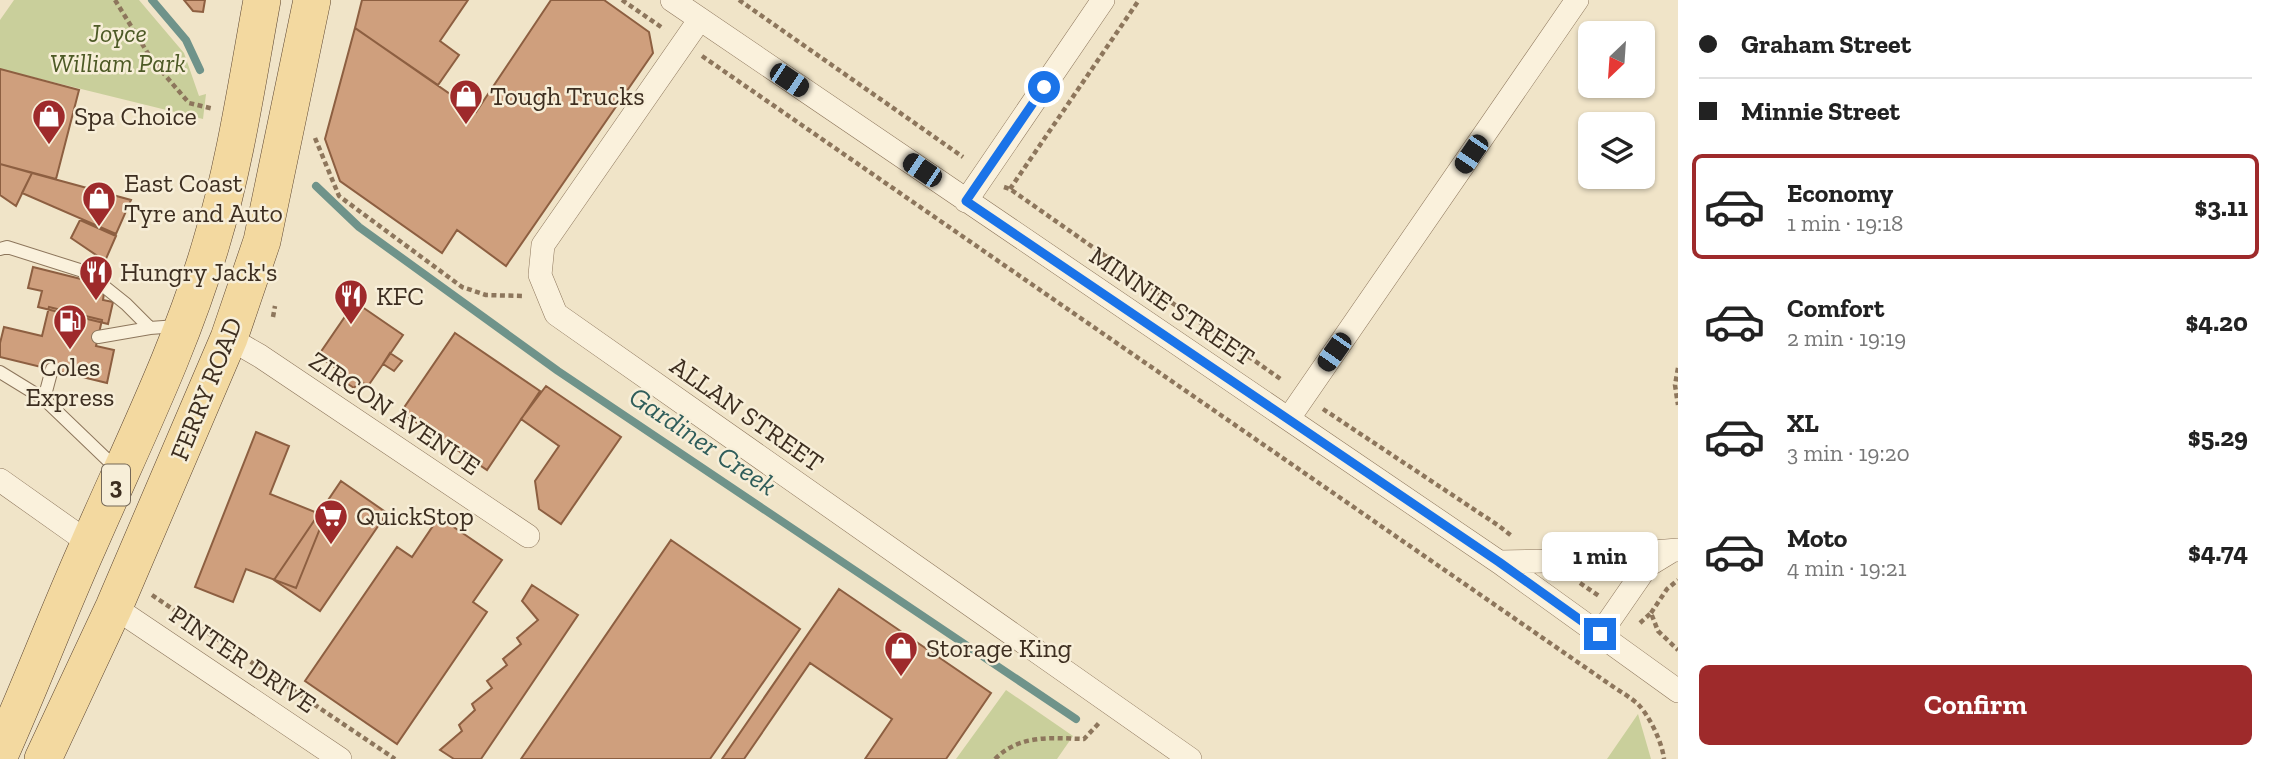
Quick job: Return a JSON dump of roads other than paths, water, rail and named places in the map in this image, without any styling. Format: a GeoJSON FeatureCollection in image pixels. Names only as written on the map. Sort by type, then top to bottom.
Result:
{"type":"FeatureCollection","features":[{"type":"Feature","properties":{"kind":"main road","name":"FERRY ROAD"},"geometry":{"type":"LineString","coordinates":[[0,754],[121,474],[166,327],[211,247],[221,211],[220,110],[262,0]]}},
{"type":"Feature","properties":{"kind":"main road","name":"FERRY ROAD"},"geometry":{"type":"LineString","coordinates":[[43,759],[114,607],[229,338],[262,241],[312,0]]}},
{"type":"Feature","properties":{"kind":"street","name":"MINNIE STREET"},"geometry":{"type":"LineString","coordinates":[[672,0],[1499,562],[1678,691]]}},
{"type":"Feature","properties":{"kind":"street"},"geometry":{"type":"LineString","coordinates":[[966,201],[1103,0]]}},
{"type":"Feature","properties":{"kind":"street"},"geometry":{"type":"LineString","coordinates":[[1289,418],[1577,0]]}},
{"type":"Feature","properties":{"kind":"street","name":"ALLAN STREET"},"geometry":{"type":"LineString","coordinates":[[700,19],[543,245],[540,275],[556,314],[1190,759]]}},
{"type":"Feature","properties":{"kind":"street","name":"ZIRCON AVENUE"},"geometry":{"type":"LineString","coordinates":[[229,338],[260,356],[528,536]]}},
{"type":"Feature","properties":{"kind":"street"},"geometry":{"type":"LineString","coordinates":[[0,480],[89,543]]}},
{"type":"Feature","properties":{"kind":"street"},"geometry":{"type":"LineString","coordinates":[[1499,562],[1677,550]]}},
{"type":"Feature","properties":{"kind":"street"},"geometry":{"type":"LineString","coordinates":[[1600,634],[1647,566],[1659,557],[1677,550]]}},
{"type":"Feature","properties":{"kind":"street","name":"PINTER DRIVE"},"geometry":{"type":"LineString","coordinates":[[114,607],[340,759]]}},
{"type":"Feature","properties":{"kind":"street","name":"MINNIE STREET"},"geometry":{"type":"LineString","coordinates":[[1639,663],[1678,710]]}},
{"type":"Feature","properties":{"kind":"lane"},"geometry":{"type":"LineString","coordinates":[[0,249],[7,247],[86,272],[127,304],[166,327]]}},
{"type":"Feature","properties":{"kind":"lane"},"geometry":{"type":"LineString","coordinates":[[98,337],[166,327]]}},
{"type":"Feature","properties":{"kind":"lane"},"geometry":{"type":"LineString","coordinates":[[44,399],[52,369]]}},
{"type":"Feature","properties":{"kind":"lane"},"geometry":{"type":"LineString","coordinates":[[0,372],[44,399],[121,474]]}},
{"type":"Feature","properties":{"kind":"waterway","name":"Gardiner Creek"},"geometry":{"type":"LineString","coordinates":[[152,0],[186,40],[200,70]]}},
{"type":"Feature","properties":{"kind":"waterway","name":"Gardiner Creek"},"geometry":{"type":"LineString","coordinates":[[316,186],[359,227],[558,371],[1076,719]]}},
{"type":"Feature","properties":{"kind":"place","name":"Tough Trucks"},"geometry":{"type":"Point","coordinates":[466,126]}},
{"type":"Feature","properties":{"kind":"place","name":"Spa Choice"},"geometry":{"type":"Point","coordinates":[49,146]}},
{"type":"Feature","properties":{"kind":"place","name":"East Coast Tyre and Auto"},"geometry":{"type":"Point","coordinates":[99,228]}},
{"type":"Feature","properties":{"kind":"place","name":"Hungry Jack's"},"geometry":{"type":"Point","coordinates":[96,302]}},
{"type":"Feature","properties":{"kind":"place","name":"KFC"},"geometry":{"type":"Point","coordinates":[351,326]}},
{"type":"Feature","properties":{"kind":"place","name":"Coles Express"},"geometry":{"type":"Point","coordinates":[70,351]}},
{"type":"Feature","properties":{"kind":"place","name":"QuickStop"},"geometry":{"type":"Point","coordinates":[331,546]}},
{"type":"Feature","properties":{"kind":"place","name":"Storage King"},"geometry":{"type":"Point","coordinates":[901,678]}},
{"type":"Feature","properties":{"kind":"park label","name":"Joyce William Park"},"geometry":{"type":"Point","coordinates":[118,48]}}]}
